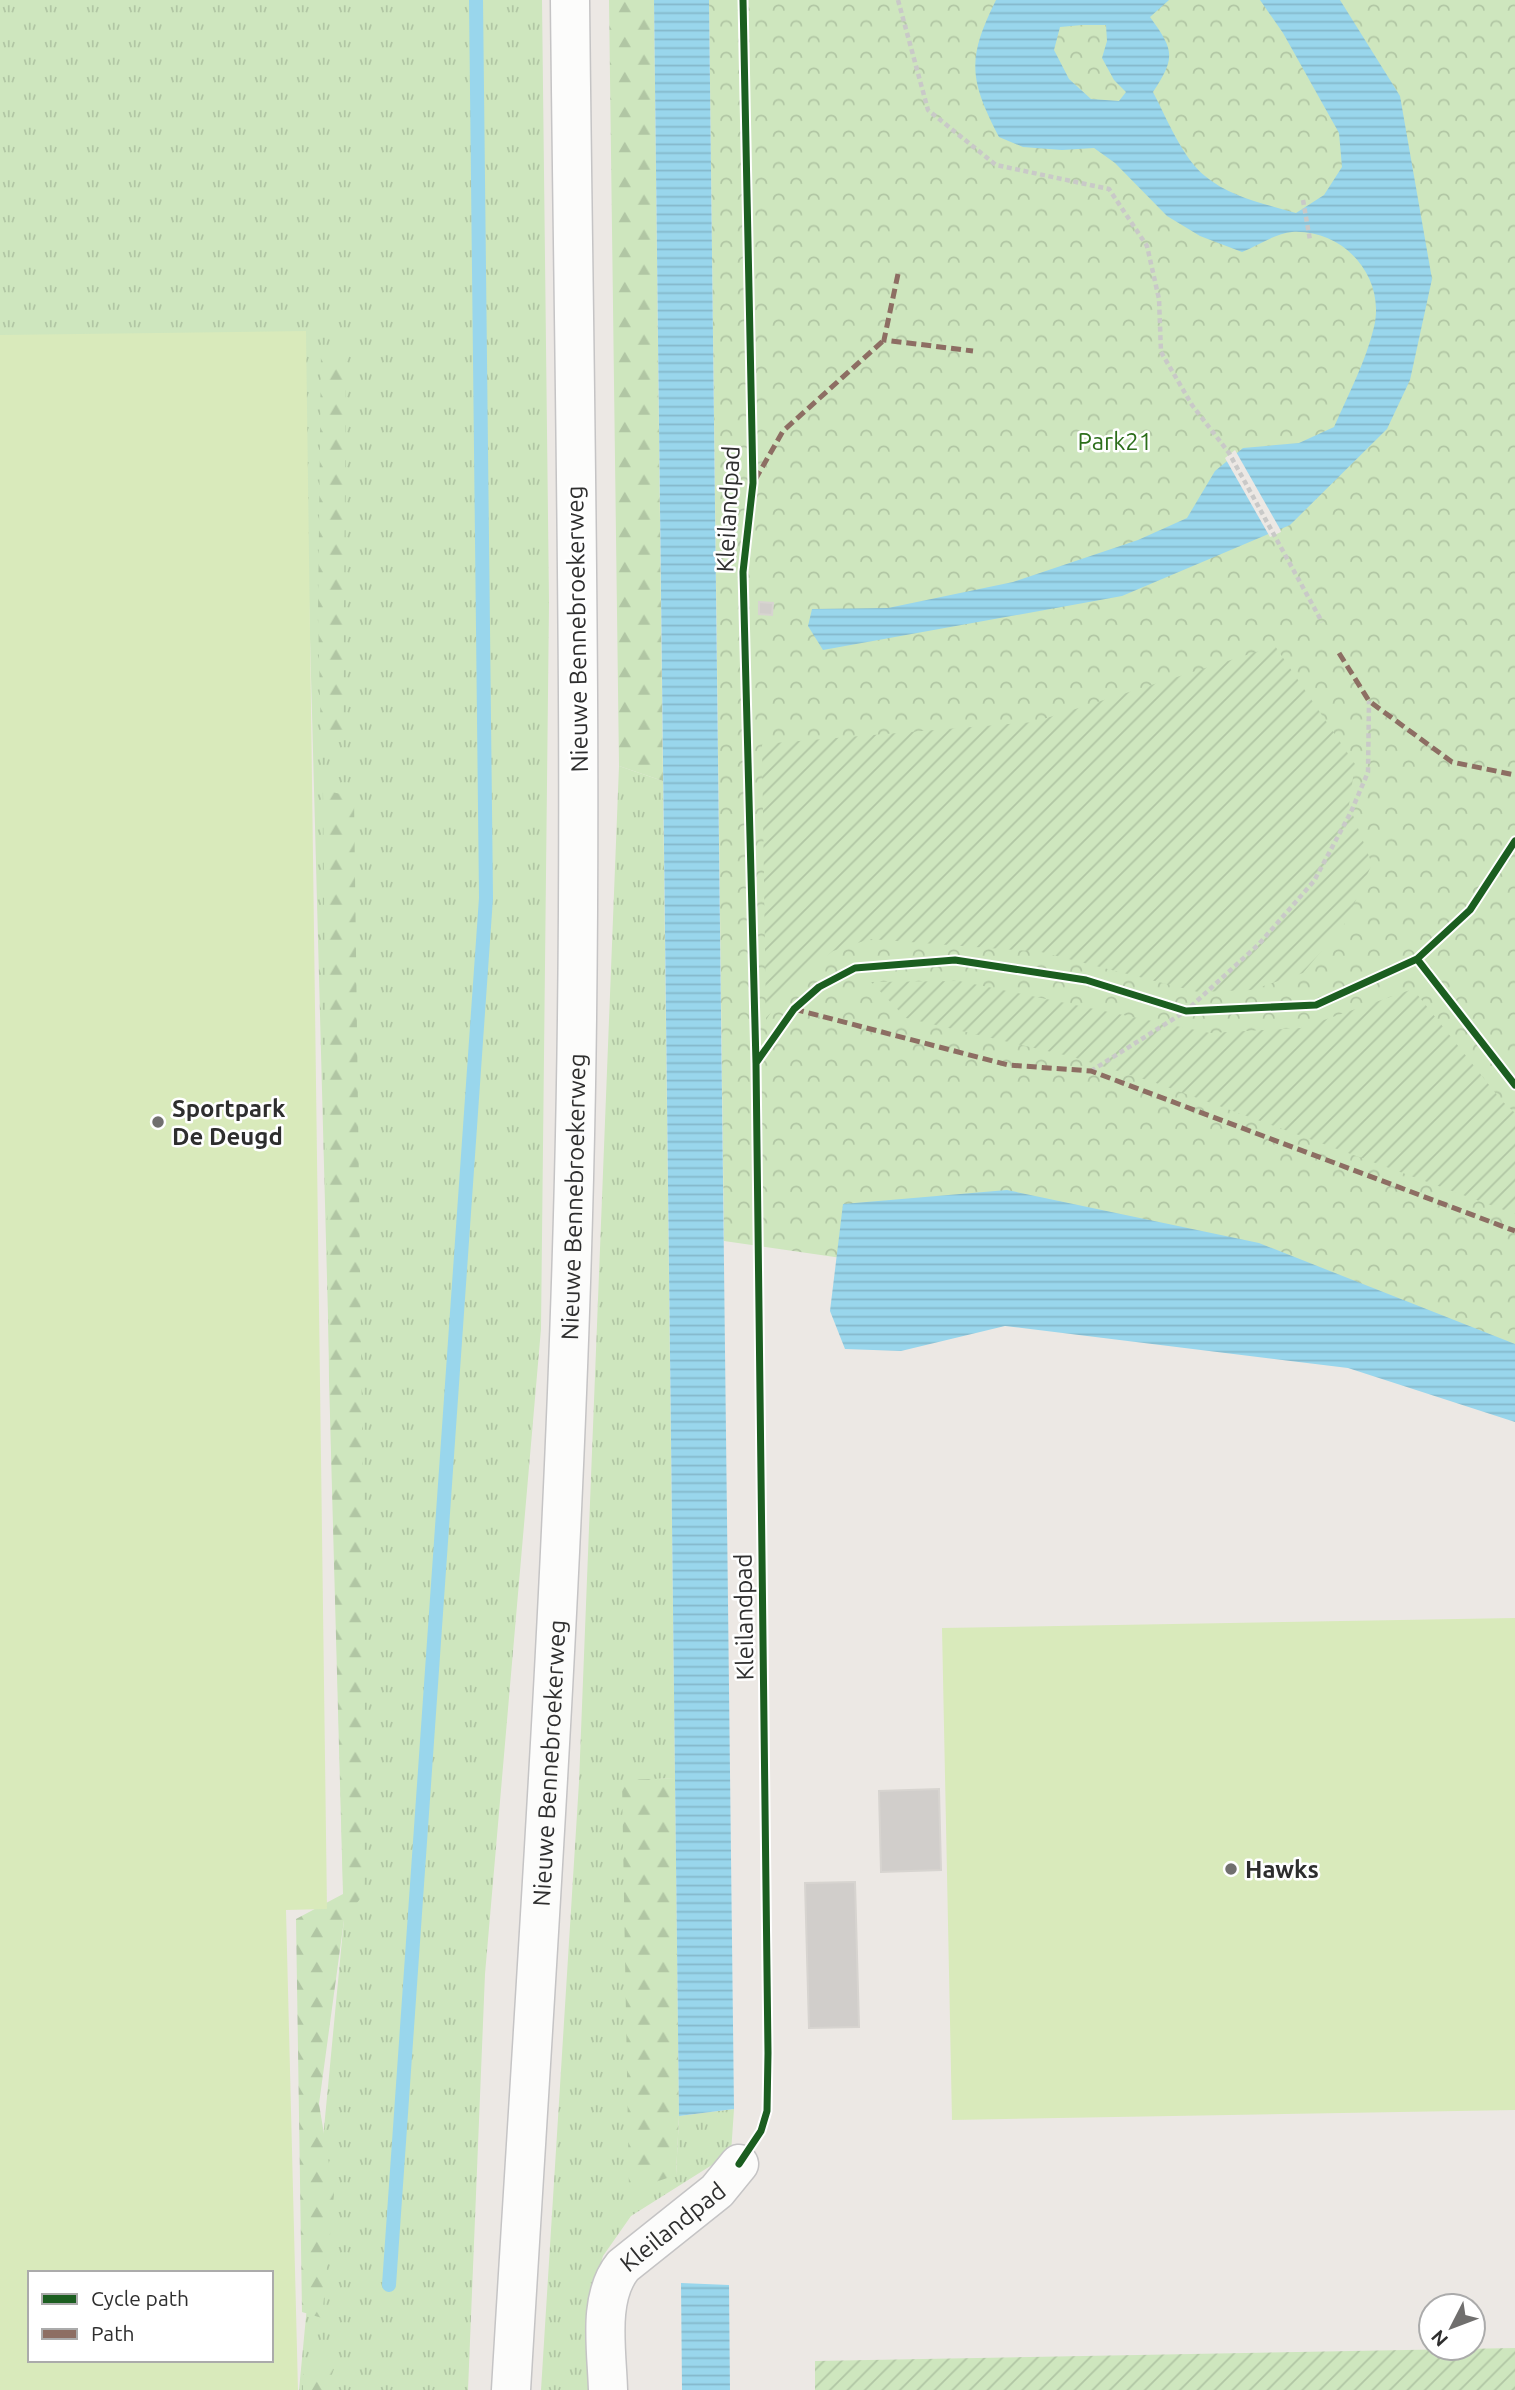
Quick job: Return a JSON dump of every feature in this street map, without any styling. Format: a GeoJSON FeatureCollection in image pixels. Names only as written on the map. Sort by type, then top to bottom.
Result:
{"type":"FeatureCollection","features":[{"type":"Feature","properties":{"kind":"main road","name":"Nieuwe Bennebroekerweg"},"geometry":{"type":"LineString","coordinates":[[511,2390],[556,1622],[574,1177],[578,753],[570,0]]}},
{"type":"Feature","properties":{"kind":"main road","name":"Kleilandpad"},"geometry":{"type":"LineString","coordinates":[[608,2390],[608,2292],[614,2277],[623,2266],[717,2191],[739,2164]]}},
{"type":"Feature","properties":{"kind":"path"},"geometry":{"type":"LineString","coordinates":[[898,0],[928,110],[996,164],[1109,189],[1147,247],[1159,299],[1161,352],[1192,405],[1229,453],[1322,622]]}},
{"type":"Feature","properties":{"kind":"path"},"geometry":{"type":"LineString","coordinates":[[1303,200],[1310,240]]}},
{"type":"Feature","properties":{"kind":"path"},"geometry":{"type":"LineString","coordinates":[[1091,1071],[1186,1011],[1259,944],[1314,881],[1351,812],[1367,772],[1369,701]]}},
{"type":"Feature","properties":{"kind":"path"},"geometry":{"type":"LineString","coordinates":[[1173,1007],[1199,1011]]}},
{"type":"Feature","properties":{"kind":"green space"},"geometry":{"type":"Polygon","coordinates":[[[0,0],[542,0],[549,603],[541,1329],[485,1974],[468,2390],[299,2390],[344,1919],[302,337],[0,338],[0,0]]]}},
{"type":"Feature","properties":{"kind":"green space"},"geometry":{"type":"Polygon","coordinates":[[[609,0],[654,0],[663,781],[619,766],[609,0]]]}},
{"type":"Feature","properties":{"kind":"green space","name":"Park21"},"geometry":{"type":"Polygon","coordinates":[[[709,0],[1515,0],[1515,1401],[1298,1324],[724,1241],[709,0]]]}},
{"type":"Feature","properties":{"kind":"green space","name":"Sportpark De Deugd"},"geometry":{"type":"Polygon","coordinates":[[[306,331],[327,1909],[286,1910],[298,2390],[0,2390],[0,335],[306,331]]]}},
{"type":"Feature","properties":{"kind":"green space"},"geometry":{"type":"Polygon","coordinates":[[[321,351],[346,355],[343,742],[321,742],[318,614],[321,351]]]}},
{"type":"Feature","properties":{"kind":"green space"},"geometry":{"type":"Polygon","coordinates":[[[1275,646],[1355,764],[1349,805],[1372,864],[1346,922],[1303,973],[1251,990],[1198,992],[1041,952],[870,939],[833,951],[790,983],[766,1020],[762,744],[1034,722],[1275,646]]]}},
{"type":"Feature","properties":{"kind":"green space"},"geometry":{"type":"Polygon","coordinates":[[[619,766],[663,781],[675,1778],[622,1781],[676,2175],[679,2116],[734,2109],[731,2153],[631,2216],[603,2256],[593,2290],[590,2390],[541,2390],[579,1782],[619,766]]]}},
{"type":"Feature","properties":{"kind":"green space"},"geometry":{"type":"Polygon","coordinates":[[[323,790],[354,797],[365,1655],[363,1895],[344,1920],[319,2104],[334,2194],[322,2318],[302,2312],[296,1919],[343,1894],[329,1379],[323,790]]]}},
{"type":"Feature","properties":{"kind":"green space"},"geometry":{"type":"Polygon","coordinates":[[[959,981],[1210,1033],[1301,1028],[1413,989],[1501,1100],[1515,1113],[1515,1214],[1156,1083],[1073,1057],[906,1018],[871,982],[959,981]]]}},
{"type":"Feature","properties":{"kind":"green space","name":"Hawks"},"geometry":{"type":"Polygon","coordinates":[[[1515,1618],[1515,2110],[952,2120],[942,1628],[1515,1618]]]}},
{"type":"Feature","properties":{"kind":"green space"},"geometry":{"type":"Polygon","coordinates":[[[675,1778],[679,2116],[676,2175],[629,2191],[622,1780],[675,1778]]]}},
{"type":"Feature","properties":{"kind":"green space"},"geometry":{"type":"Polygon","coordinates":[[[1515,2348],[1515,2390],[815,2390],[815,2361],[1417,2350],[1417,2362],[1487,2362],[1487,2349],[1515,2348]]]}},
{"type":"Feature","properties":{"kind":"green space"},"geometry":{"type":"Polygon","coordinates":[[[303,2362],[334,2369],[326,2390],[303,2390],[303,2362]]]}},
{"type":"Feature","properties":{"kind":"water"},"geometry":{"type":"Polygon","coordinates":[[[654,0],[709,0],[734,2109],[679,2116],[654,0]]]}},
{"type":"Feature","properties":{"kind":"water"},"geometry":{"type":"Polygon","coordinates":[[[996,0],[1169,0],[1150,17],[1164,38],[1169,54],[1166,70],[1153,92],[1182,149],[1197,169],[1225,189],[1248,199],[1296,213],[1324,195],[1342,167],[1339,133],[1283,33],[1260,0],[1340,0],[1400,96],[1432,279],[1410,380],[1387,429],[1290,525],[1122,596],[823,650],[808,626],[812,609],[888,608],[1013,582],[1138,540],[1187,518],[1215,471],[1243,448],[1299,443],[1334,427],[1371,340],[1376,308],[1367,274],[1357,259],[1344,247],[1328,238],[1311,233],[1292,232],[1273,237],[1242,252],[1200,236],[1167,216],[1115,163],[1094,148],[1062,150],[1023,147],[999,137],[982,100],[975,70],[976,55],[986,21],[996,0]],[[1106,25],[1060,27],[1054,50],[1069,79],[1091,99],[1119,101],[1126,92],[1114,80],[1102,58],[1107,41],[1106,25]]]}},
{"type":"Feature","properties":{"kind":"water"},"geometry":{"type":"Polygon","coordinates":[[[1007,1190],[1259,1243],[1515,1344],[1515,1422],[1348,1368],[1005,1326],[901,1351],[845,1349],[830,1311],[843,1204],[1007,1190]]]}},
{"type":"Feature","properties":{"kind":"water"},"geometry":{"type":"Polygon","coordinates":[[[681,2283],[729,2285],[730,2390],[682,2390],[681,2283]]]}},
{"type":"Feature","properties":{"kind":"pier"},"geometry":{"type":"Polygon","coordinates":[[[1235,450],[1281,532],[1270,537],[1225,458],[1235,450]]]}},
{"type":"Feature","properties":{"kind":"building"},"geometry":{"type":"Polygon","coordinates":[[[759,602],[773,603],[772,615],[759,614],[759,602]]]}},
{"type":"Feature","properties":{"kind":"building"},"geometry":{"type":"Polygon","coordinates":[[[939,1789],[941,1870],[881,1872],[879,1791],[939,1789]]]}},
{"type":"Feature","properties":{"kind":"building"},"geometry":{"type":"Polygon","coordinates":[[[855,1882],[859,2027],[809,2028],[805,1883],[855,1882]]]}},
{"type":"Feature","properties":{"kind":"waterway"},"geometry":{"type":"LineString","coordinates":[[389,2285],[486,898],[476,0]]}},
{"type":"Feature","properties":{"kind":"marked path"},"geometry":{"type":"LineString","coordinates":[[898,274],[884,340],[973,351]]}},
{"type":"Feature","properties":{"kind":"marked path"},"geometry":{"type":"LineString","coordinates":[[755,480],[783,431],[884,340]]}},
{"type":"Feature","properties":{"kind":"marked path"},"geometry":{"type":"LineString","coordinates":[[1339,653],[1369,701],[1452,762],[1515,775]]}},
{"type":"Feature","properties":{"kind":"marked path"},"geometry":{"type":"LineString","coordinates":[[794,1009],[1008,1065],[1091,1071],[1515,1231]]}},
{"type":"Feature","properties":{"kind":"cycle path"},"geometry":{"type":"LineString","coordinates":[[743,0],[753,483],[743,572],[756,1063]]}},
{"type":"Feature","properties":{"kind":"cycle path"},"geometry":{"type":"LineString","coordinates":[[739,2164],[761,2131],[767,2111],[768,2053],[756,1063],[794,1009],[819,987],[855,968],[955,960],[1086,980],[1186,1011],[1316,1005],[1417,959],[1470,910],[1515,841]]}},
{"type":"Feature","properties":{"kind":"cycle path"},"geometry":{"type":"LineString","coordinates":[[1417,959],[1515,1085]]}},
{"type":"Feature","properties":{"kind":"place","name":"Sportpark De Deugd"},"geometry":{"type":"Point","coordinates":[158,1122]}},
{"type":"Feature","properties":{"kind":"place","name":"Hawks"},"geometry":{"type":"Point","coordinates":[1231,1869]}}]}
